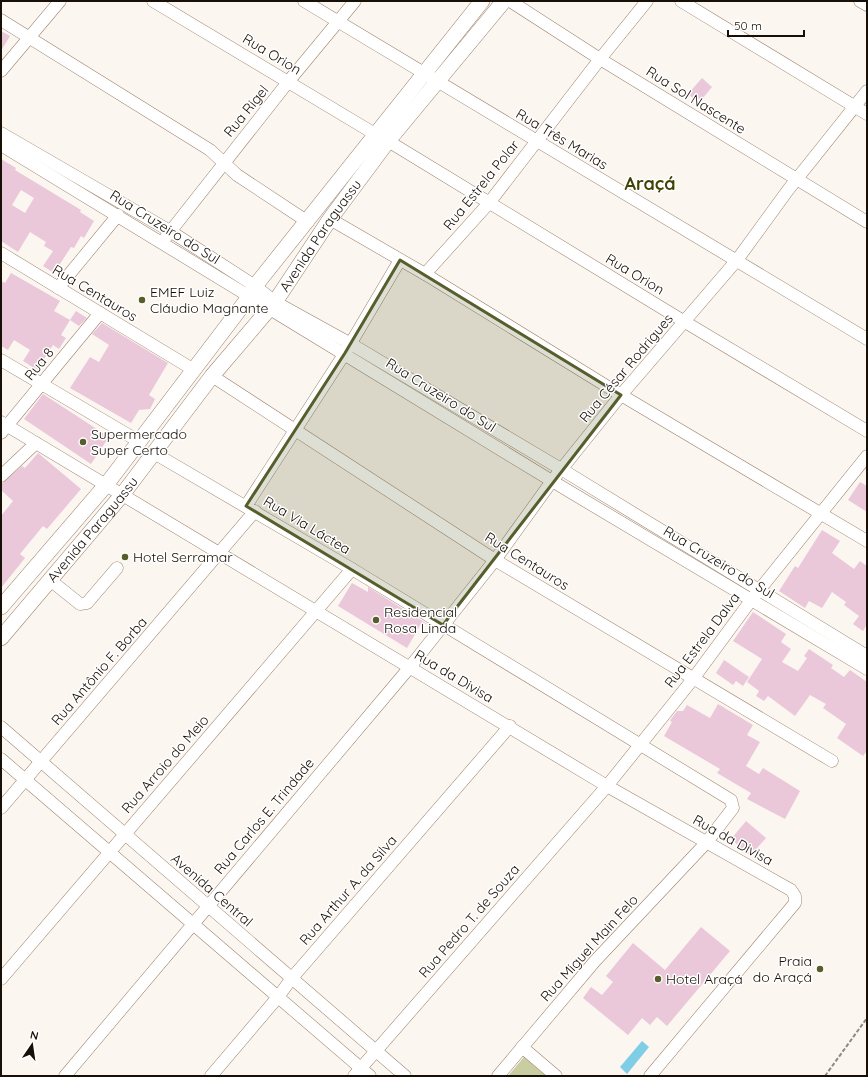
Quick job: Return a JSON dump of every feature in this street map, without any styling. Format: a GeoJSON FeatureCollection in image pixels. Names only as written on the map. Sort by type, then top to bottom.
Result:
{"type":"FeatureCollection","features":[{"type":"Feature","properties":{"kind":"main road","name":"Avenida Paraguassu"},"geometry":{"type":"LineString","coordinates":[[1,638],[122,495],[212,376],[272,305],[330,219],[388,141],[438,83],[504,1]]}},
{"type":"Feature","properties":{"kind":"main road","name":"Avenida Paraguassu"},"geometry":{"type":"LineString","coordinates":[[1,607],[140,442],[252,292],[479,2]]}},
{"type":"Feature","properties":{"kind":"street"},"geometry":{"type":"LineString","coordinates":[[1,71],[60,1]]}},
{"type":"Feature","properties":{"kind":"street","name":"Rua Orion"},"geometry":{"type":"LineString","coordinates":[[153,1],[375,134]]}},
{"type":"Feature","properties":{"kind":"street","name":"Rua Três Marias"},"geometry":{"type":"LineString","coordinates":[[304,1],[438,83],[737,260],[867,339]]}},
{"type":"Feature","properties":{"kind":"street","name":"Rua Rigel"},"geometry":{"type":"LineString","coordinates":[[163,242],[170,231],[288,82],[355,1]]}},
{"type":"Feature","properties":{"kind":"street","name":"Rua Sol Nascente"},"geometry":{"type":"LineString","coordinates":[[510,1],[600,59],[867,222]]}},
{"type":"Feature","properties":{"kind":"street","name":"Rua Estrela Polar"},"geometry":{"type":"LineString","coordinates":[[426,274],[489,203],[600,59],[647,1]]}},
{"type":"Feature","properties":{"kind":"street"},"geometry":{"type":"LineString","coordinates":[[681,1],[867,114]]}},
{"type":"Feature","properties":{"kind":"street"},"geometry":{"type":"LineString","coordinates":[[860,1],[867,5]]}},
{"type":"Feature","properties":{"kind":"street"},"geometry":{"type":"LineString","coordinates":[[1,20],[210,150],[237,175],[308,222]]}},
{"type":"Feature","properties":{"kind":"street","name":"Rua César Rodrigues"},"geometry":{"type":"LineString","coordinates":[[410,667],[495,560],[552,481],[621,395],[737,260],[797,180],[867,91]]}},
{"type":"Feature","properties":{"kind":"street","name":"Rua Cruzeiro do Sul"},"geometry":{"type":"LineString","coordinates":[[1,133],[170,231],[252,292],[272,305],[348,349],[468,414],[760,589],[867,656]]}},
{"type":"Feature","properties":{"kind":"street","name":"Rua Orion"},"geometry":{"type":"LineString","coordinates":[[388,141],[867,431]]}},
{"type":"Feature","properties":{"kind":"street","name":"Rua Cruzeiro do Sul"},"geometry":{"type":"LineString","coordinates":[[1,145],[163,242],[252,292]]}},
{"type":"Feature","properties":{"kind":"street"},"geometry":{"type":"LineString","coordinates":[[58,288],[118,215]]}},
{"type":"Feature","properties":{"kind":"street"},"geometry":{"type":"LineString","coordinates":[[330,219],[426,274],[621,395],[867,541]]}},
{"type":"Feature","properties":{"kind":"street","name":"Rua Centauros"},"geometry":{"type":"LineString","coordinates":[[1,253],[194,370]]}},
{"type":"Feature","properties":{"kind":"street","name":"Rua Antônio F. Borba"},"geometry":{"type":"LineString","coordinates":[[1,808],[220,553],[251,509],[400,260]]}},
{"type":"Feature","properties":{"kind":"street","name":"Rua 8"},"geometry":{"type":"LineString","coordinates":[[3,427],[100,313]]}},
{"type":"Feature","properties":{"kind":"street","name":"Rua Cruzeiro do Sul"},"geometry":{"type":"LineString","coordinates":[[348,349],[461,424],[552,481],[867,669]]}},
{"type":"Feature","properties":{"kind":"street"},"geometry":{"type":"LineString","coordinates":[[1,360],[140,442]]}},
{"type":"Feature","properties":{"kind":"street","name":"Rua Centauros"},"geometry":{"type":"LineString","coordinates":[[212,376],[495,560],[832,761]]}},
{"type":"Feature","properties":{"kind":"street"},"geometry":{"type":"LineString","coordinates":[[461,424],[468,414]]}},
{"type":"Feature","properties":{"kind":"street","name":"Rua da Divisa"},"geometry":{"type":"LineString","coordinates":[[3,427],[36,443],[106,484],[608,786],[791,890],[795,896],[795,903],[749,960],[650,1076]]}},
{"type":"Feature","properties":{"kind":"street"},"geometry":{"type":"LineString","coordinates":[[1,476],[36,443]]}},
{"type":"Feature","properties":{"kind":"street","name":"Rua Via Láctea"},"geometry":{"type":"LineString","coordinates":[[154,453],[352,569],[640,745]]}},
{"type":"Feature","properties":{"kind":"street","name":"Rua Estrela Dalva"},"geometry":{"type":"LineString","coordinates":[[608,786],[693,679],[752,599],[867,456]]}},
{"type":"Feature","properties":{"kind":"street"},"geometry":{"type":"LineString","coordinates":[[687,561],[694,550]]}},
{"type":"Feature","properties":{"kind":"street"},"geometry":{"type":"LineString","coordinates":[[50,580],[83,605],[87,603],[117,568]]}},
{"type":"Feature","properties":{"kind":"street","name":"Rua Arroio do Meio"},"geometry":{"type":"LineString","coordinates":[[1,979],[352,569]]}},
{"type":"Feature","properties":{"kind":"street","name":"Rua Carlos E. Trindade"},"geometry":{"type":"LineString","coordinates":[[65,1076],[410,667]]}},
{"type":"Feature","properties":{"kind":"street","name":"Rua Arthur A. da Silva"},"geometry":{"type":"LineString","coordinates":[[211,1076],[278,997],[292,978],[510,726]]}},
{"type":"Feature","properties":{"kind":"street","name":"Avenida Central"},"geometry":{"type":"LineString","coordinates":[[1,727],[405,1076]]}},
{"type":"Feature","properties":{"kind":"street","name":"Rua Miguel Main Felo"},"geometry":{"type":"LineString","coordinates":[[498,1076],[595,961],[706,842],[732,808],[731,800],[640,745]]}},
{"type":"Feature","properties":{"kind":"street"},"geometry":{"type":"LineString","coordinates":[[1,759],[278,997],[357,1072],[370,1076]]}},
{"type":"Feature","properties":{"kind":"street","name":"Rua Pedro T. de Souza"},"geometry":{"type":"LineString","coordinates":[[357,1072],[608,786]]}},
{"type":"Feature","properties":{"kind":"street"},"geometry":{"type":"LineString","coordinates":[[522,1047],[556,1076]]}},
{"type":"Feature","properties":{"kind":"path"},"geometry":{"type":"LineString","coordinates":[[824,1076],[867,1018]]}},
{"type":"Feature","properties":{"kind":"highlighted area"},"geometry":{"type":"Polygon","coordinates":[[[400,260],[621,395],[443,625],[246,506],[345,353],[400,260]]]}},
{"type":"Feature","properties":{"kind":"green space"},"geometry":{"type":"Polygon","coordinates":[[[524,1057],[546,1076],[508,1076],[524,1057]]]}},
{"type":"Feature","properties":{"kind":"water"},"geometry":{"type":"Polygon","coordinates":[[[642,1041],[649,1047],[627,1074],[620,1067],[642,1041]]]}},
{"type":"Feature","properties":{"kind":"building"},"geometry":{"type":"Polygon","coordinates":[[[1,31],[10,36],[1,51],[1,31]]]}},
{"type":"Feature","properties":{"kind":"building"},"geometry":{"type":"Polygon","coordinates":[[[702,78],[712,87],[699,103],[688,94],[702,78]]]}},
{"type":"Feature","properties":{"kind":"building"},"geometry":{"type":"Polygon","coordinates":[[[1,159],[16,168],[15,170],[81,210],[80,212],[94,221],[84,238],[81,236],[74,248],[71,247],[54,273],[43,266],[53,251],[44,246],[46,242],[30,232],[18,252],[1,241],[1,159]],[[21,190],[12,205],[25,213],[34,198],[21,190]]]}},
{"type":"Feature","properties":{"kind":"building"},"geometry":{"type":"Polygon","coordinates":[[[11,273],[60,301],[54,311],[70,320],[61,335],[66,338],[59,349],[53,345],[37,370],[23,361],[30,350],[14,340],[8,350],[1,346],[1,281],[5,283],[11,273]]]}},
{"type":"Feature","properties":{"kind":"building"},"geometry":{"type":"Polygon","coordinates":[[[76,311],[87,318],[79,326],[70,320],[76,311]]]}},
{"type":"Feature","properties":{"kind":"building"},"geometry":{"type":"Polygon","coordinates":[[[102,323],[168,363],[149,395],[155,399],[150,409],[139,410],[131,423],[70,388],[90,357],[99,362],[109,345],[92,334],[102,323]]]}},
{"type":"Feature","properties":{"kind":"building"},"geometry":{"type":"Polygon","coordinates":[[[43,394],[109,437],[91,464],[24,419],[43,394]]]}},
{"type":"Feature","properties":{"kind":"building"},"geometry":{"type":"Polygon","coordinates":[[[38,453],[81,489],[47,529],[43,526],[20,554],[25,558],[1,588],[1,516],[13,501],[1,490],[1,484],[22,466],[25,468],[38,453]]]}},
{"type":"Feature","properties":{"kind":"building"},"geometry":{"type":"Polygon","coordinates":[[[860,482],[867,486],[867,512],[848,500],[860,482]]]}},
{"type":"Feature","properties":{"kind":"building"},"geometry":{"type":"Polygon","coordinates":[[[822,530],[840,541],[832,553],[854,569],[860,561],[867,566],[867,624],[863,631],[853,624],[859,616],[844,605],[846,602],[832,592],[822,608],[809,601],[805,608],[779,591],[795,566],[798,568],[822,530]]]}},
{"type":"Feature","properties":{"kind":"building"},"geometry":{"type":"Polygon","coordinates":[[[352,583],[368,592],[368,587],[432,627],[422,622],[407,648],[338,606],[352,583]]]}},
{"type":"Feature","properties":{"kind":"building"},"geometry":{"type":"Polygon","coordinates":[[[753,612],[786,634],[781,642],[791,649],[782,662],[798,671],[807,658],[804,656],[809,649],[833,665],[831,668],[844,677],[850,670],[867,682],[867,751],[863,756],[837,738],[846,724],[823,708],[826,704],[810,695],[795,716],[768,696],[764,701],[756,696],[759,691],[747,682],[762,659],[733,641],[753,612]]]}},
{"type":"Feature","properties":{"kind":"building"},"geometry":{"type":"Polygon","coordinates":[[[724,660],[749,677],[743,686],[736,681],[733,685],[716,673],[724,660]]]}},
{"type":"Feature","properties":{"kind":"building"},"geometry":{"type":"Polygon","coordinates":[[[718,704],[753,725],[747,735],[760,742],[746,766],[759,774],[763,768],[800,791],[785,819],[747,799],[751,793],[717,773],[720,769],[664,736],[672,722],[670,721],[671,719],[677,711],[683,711],[687,705],[710,718],[718,704]]]}},
{"type":"Feature","properties":{"kind":"building"},"geometry":{"type":"Polygon","coordinates":[[[746,821],[766,838],[750,856],[731,839],[746,821]]]}},
{"type":"Feature","properties":{"kind":"building","name":"Hotel Araçá"},"geometry":{"type":"Polygon","coordinates":[[[701,927],[730,951],[667,1026],[657,1017],[650,1025],[642,1018],[628,1035],[583,998],[591,987],[602,995],[613,982],[606,976],[633,943],[665,970],[701,927]]]}},
{"type":"Feature","properties":{"kind":"place","name":"EMEF Luiz Cláudio Magnante"},"geometry":{"type":"Point","coordinates":[142,300]}},
{"type":"Feature","properties":{"kind":"place","name":"Supermercado Super Certo"},"geometry":{"type":"Point","coordinates":[83,442]}},
{"type":"Feature","properties":{"kind":"place","name":"Hotel Serramar"},"geometry":{"type":"Point","coordinates":[125,557]}},
{"type":"Feature","properties":{"kind":"place","name":"Residencial Rosa Linda"},"geometry":{"type":"Point","coordinates":[376,620]}},
{"type":"Feature","properties":{"kind":"place","name":"Praia do Araçá"},"geometry":{"type":"Point","coordinates":[820,969]}},
{"type":"Feature","properties":{"kind":"place","name":"Hotel Araçá"},"geometry":{"type":"Point","coordinates":[658,979]}},
{"type":"Feature","properties":{"kind":"district","name":"Araçá"},"geometry":{"type":"Point","coordinates":[650,183]}}]}
